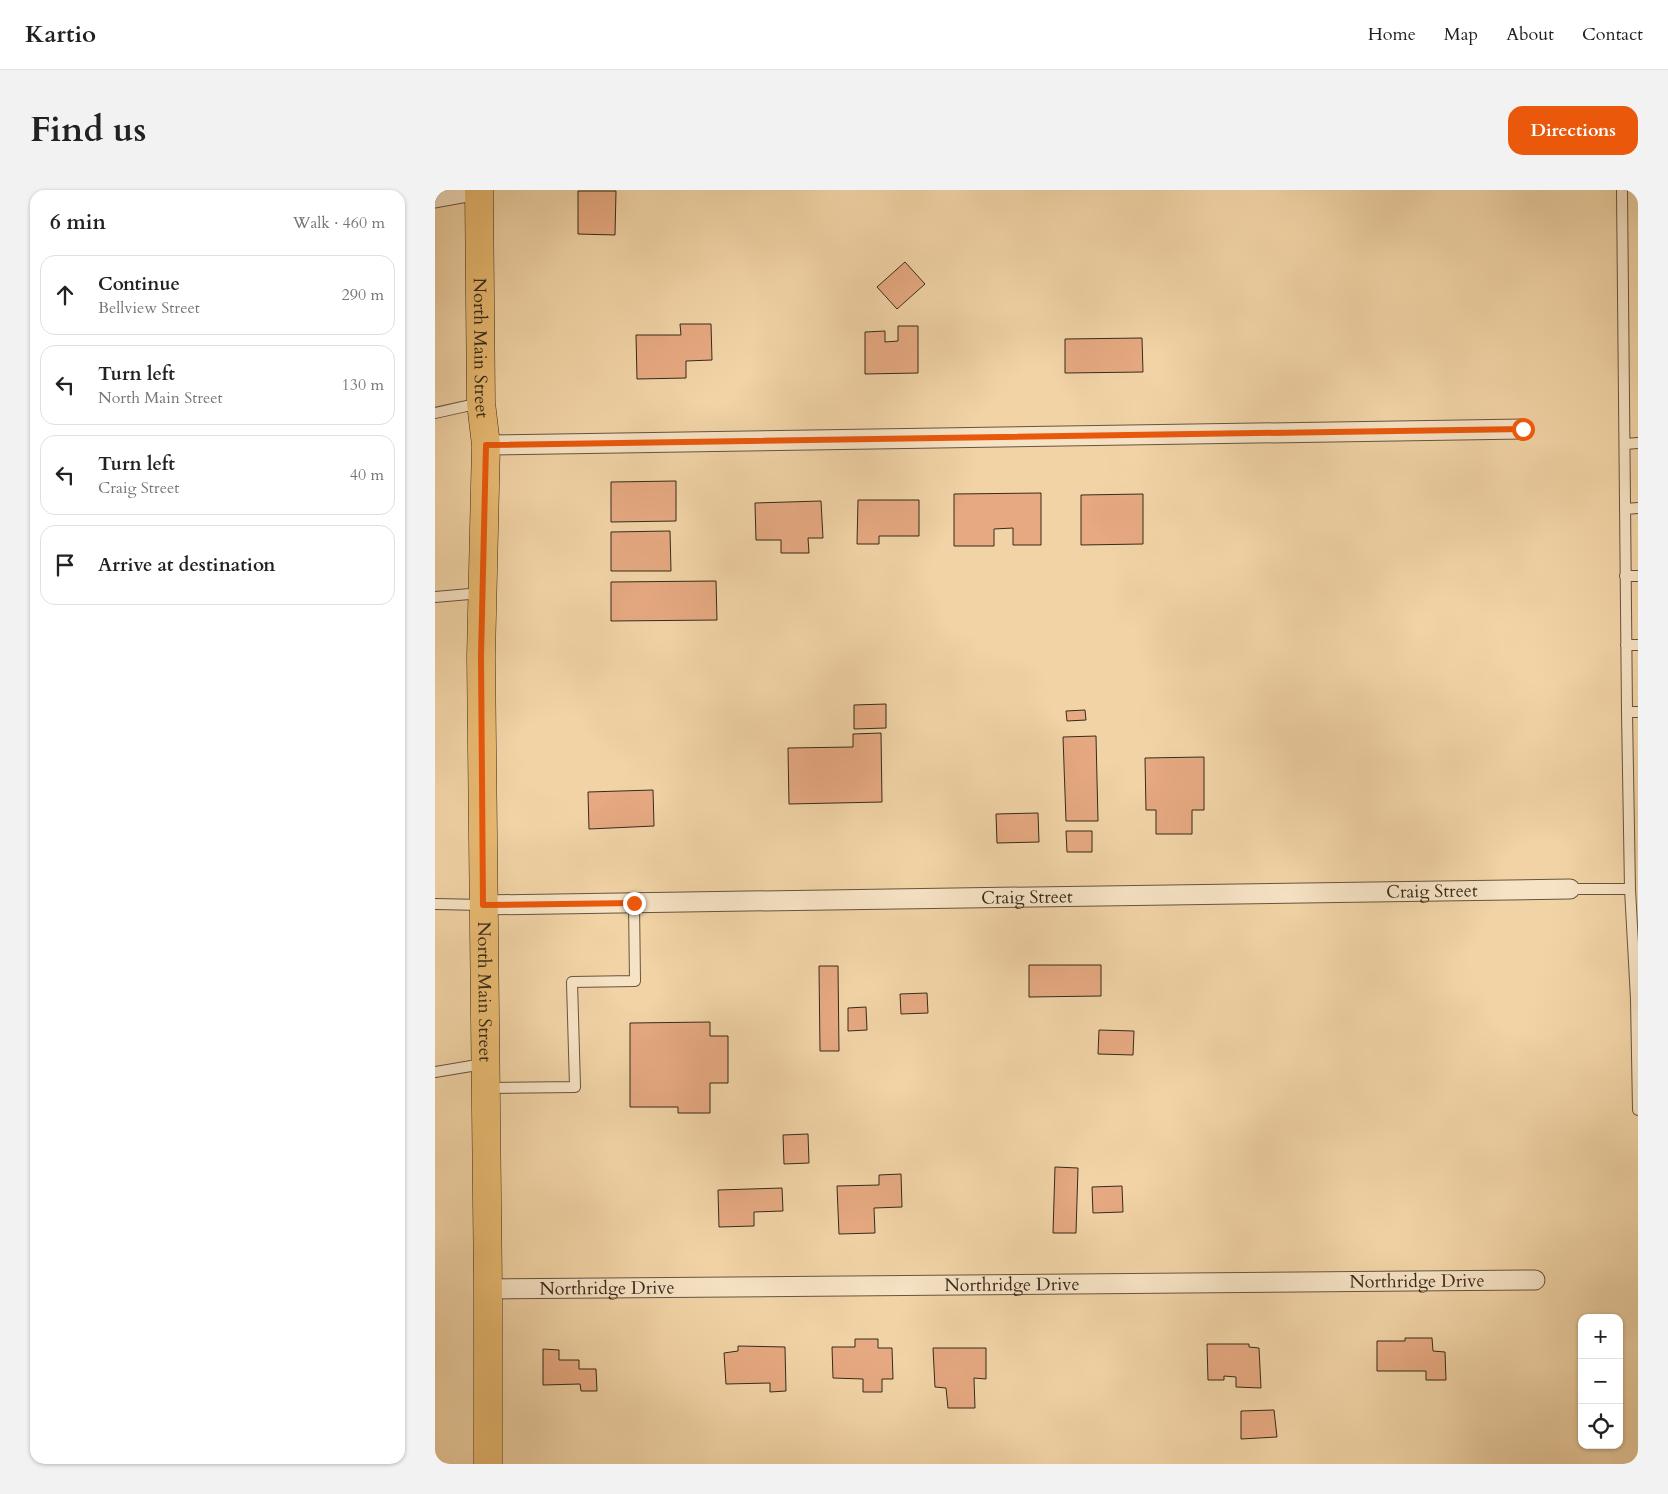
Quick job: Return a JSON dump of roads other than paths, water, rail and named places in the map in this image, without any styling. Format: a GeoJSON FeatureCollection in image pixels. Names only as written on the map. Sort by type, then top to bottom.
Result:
{"type":"FeatureCollection","features":[{"type":"Feature","properties":{"kind":"main road","name":"North Main Street"},"geometry":{"type":"LineString","coordinates":[[479,190],[481,403],[486,445],[481,656],[489,1289],[488,1464]]}},
{"type":"Feature","properties":{"kind":"street"},"geometry":{"type":"LineString","coordinates":[[435,198],[479,190]]}},
{"type":"Feature","properties":{"kind":"street"},"geometry":{"type":"LineString","coordinates":[[486,445],[1523,429]]}},
{"type":"Feature","properties":{"kind":"street","name":"Craig Street"},"geometry":{"type":"LineString","coordinates":[[483,905],[1570,889]]}},
{"type":"Feature","properties":{"kind":"street","name":"Northridge Drive"},"geometry":{"type":"LineString","coordinates":[[489,1289],[1535,1280]]}},
{"type":"Feature","properties":{"kind":"lane"},"geometry":{"type":"LineString","coordinates":[[1622,190],[1630,889],[1636,962],[1638,1110]]}},
{"type":"Feature","properties":{"kind":"lane"},"geometry":{"type":"LineString","coordinates":[[435,413],[481,403]]}},
{"type":"Feature","properties":{"kind":"lane"},"geometry":{"type":"LineString","coordinates":[[1625,444],[1638,443]]}},
{"type":"Feature","properties":{"kind":"lane"},"geometry":{"type":"LineString","coordinates":[[1625,509],[1638,508]]}},
{"type":"Feature","properties":{"kind":"lane"},"geometry":{"type":"LineString","coordinates":[[1625,576],[1638,576]]}},
{"type":"Feature","properties":{"kind":"lane"},"geometry":{"type":"LineString","coordinates":[[435,596],[482,593]]}},
{"type":"Feature","properties":{"kind":"lane"},"geometry":{"type":"LineString","coordinates":[[1626,645],[1638,646]]}},
{"type":"Feature","properties":{"kind":"lane"},"geometry":{"type":"LineString","coordinates":[[1627,712],[1638,712]]}},
{"type":"Feature","properties":{"kind":"lane"},"geometry":{"type":"LineString","coordinates":[[1570,889],[1630,889]]}},
{"type":"Feature","properties":{"kind":"lane"},"geometry":{"type":"LineString","coordinates":[[435,1072],[575,1087],[573,982],[635,981],[634,903]]}},
{"type":"Feature","properties":{"kind":"lane"},"geometry":{"type":"LineString","coordinates":[[435,904],[483,905]]}}]}
